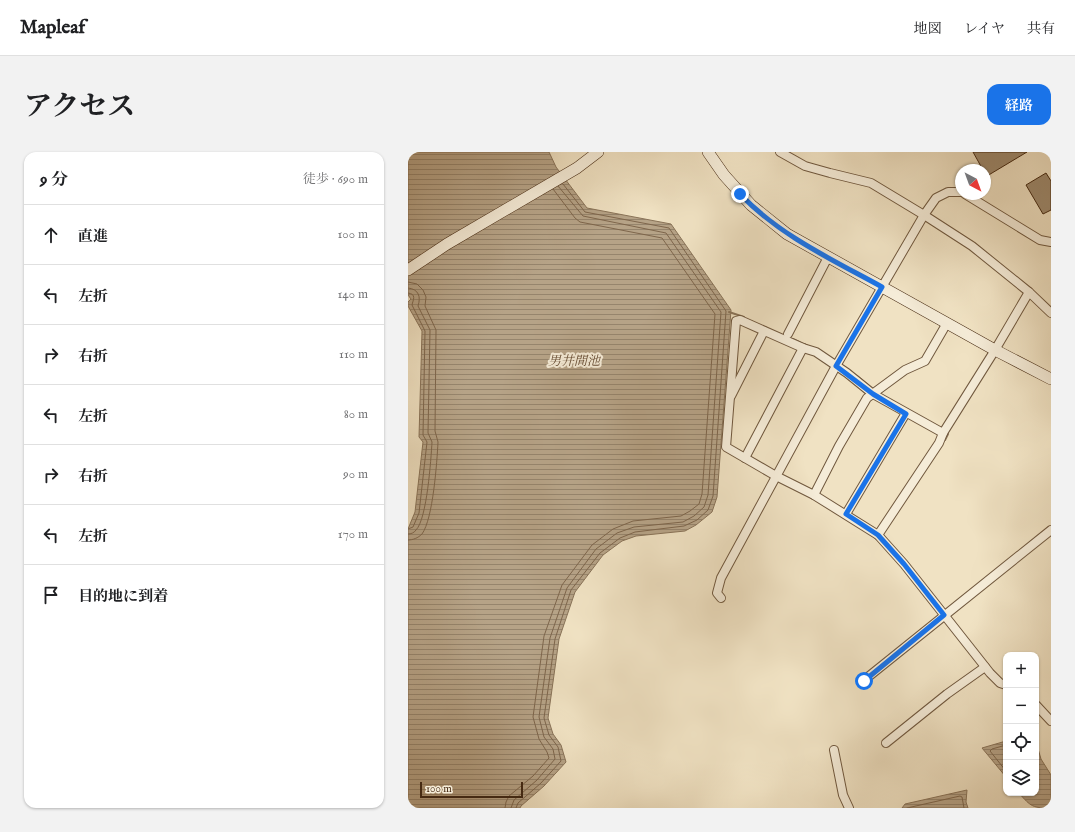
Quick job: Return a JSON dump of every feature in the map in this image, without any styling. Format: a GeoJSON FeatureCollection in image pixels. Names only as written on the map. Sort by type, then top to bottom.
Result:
{"type":"FeatureCollection","features":[{"type":"Feature","properties":{"kind":"street"},"geometry":{"type":"LineString","coordinates":[[408,270],[446,244],[577,168],[598,152]]}},
{"type":"Feature","properties":{"kind":"street"},"geometry":{"type":"LineString","coordinates":[[708,152],[724,175],[750,205],[787,234],[995,350],[1051,379]]}},
{"type":"Feature","properties":{"kind":"street"},"geometry":{"type":"LineString","coordinates":[[780,152],[805,166],[871,183],[924,214],[972,246],[1029,292],[1051,313]]}},
{"type":"Feature","properties":{"kind":"street"},"geometry":{"type":"LineString","coordinates":[[721,598],[717,593],[721,578],[836,366],[924,214],[936,198],[948,192],[955,192]]}},
{"type":"Feature","properties":{"kind":"street"},"geometry":{"type":"LineString","coordinates":[[975,200],[1040,240],[1051,242]]}},
{"type":"Feature","properties":{"kind":"street"},"geometry":{"type":"LineString","coordinates":[[788,334],[828,257]]}},
{"type":"Feature","properties":{"kind":"street"},"geometry":{"type":"LineString","coordinates":[[878,535],[939,443],[943,433],[1029,292]]}},
{"type":"Feature","properties":{"kind":"street"},"geometry":{"type":"LineString","coordinates":[[943,433],[906,414],[873,394],[816,352],[803,348],[740,320],[736,321],[726,447],[776,476],[814,494],[878,535],[904,564],[985,667],[1000,683],[1003,684]]}},
{"type":"Feature","properties":{"kind":"street"},"geometry":{"type":"LineString","coordinates":[[814,494],[839,446],[867,398],[905,370],[925,361],[947,323]]}},
{"type":"Feature","properties":{"kind":"street"},"geometry":{"type":"LineString","coordinates":[[729,399],[764,331]]}},
{"type":"Feature","properties":{"kind":"street"},"geometry":{"type":"LineString","coordinates":[[745,458],[803,348]]}},
{"type":"Feature","properties":{"kind":"street"},"geometry":{"type":"LineString","coordinates":[[846,514],[906,414]]}},
{"type":"Feature","properties":{"kind":"street"},"geometry":{"type":"LineString","coordinates":[[864,681],[1051,530]]}},
{"type":"Feature","properties":{"kind":"street"},"geometry":{"type":"LineString","coordinates":[[886,743],[947,694],[985,667]]}},
{"type":"Feature","properties":{"kind":"street"},"geometry":{"type":"LineString","coordinates":[[1039,708],[1051,721]]}},
{"type":"Feature","properties":{"kind":"street"},"geometry":{"type":"LineString","coordinates":[[834,750],[843,795],[849,808]]}},
{"type":"Feature","properties":{"kind":"water","name":"男井間池"},"geometry":{"type":"Polygon","coordinates":[[[408,152],[549,152],[556,167],[587,208],[671,224],[731,310],[717,497],[712,512],[696,525],[685,531],[636,536],[622,541],[603,555],[575,592],[559,639],[548,718],[553,734],[561,745],[566,762],[544,786],[520,808],[408,808],[408,529],[415,512],[423,442],[419,437],[422,331],[408,306],[408,302],[411,299],[408,295],[408,152]]]}},
{"type":"Feature","properties":{"kind":"water"},"geometry":{"type":"Polygon","coordinates":[[[1003,742],[1003,773],[982,748],[1003,742]]]}},
{"type":"Feature","properties":{"kind":"water"},"geometry":{"type":"Polygon","coordinates":[[[1039,752],[1041,759],[1051,775],[1051,808],[1036,807],[1022,796],[1039,796],[1039,752]]]}},
{"type":"Feature","properties":{"kind":"water"},"geometry":{"type":"Polygon","coordinates":[[[967,790],[966,802],[968,808],[902,808],[905,804],[967,790]]]}},
{"type":"Feature","properties":{"kind":"building"},"geometry":{"type":"Polygon","coordinates":[[[973,152],[1027,152],[991,174],[991,164],[980,164],[973,152]]]}},
{"type":"Feature","properties":{"kind":"building"},"geometry":{"type":"Polygon","coordinates":[[[1046,173],[1051,181],[1051,210],[1043,214],[1026,185],[1046,173]]]}},
{"type":"Feature","properties":{"kind":"waterway"},"geometry":{"type":"LineString","coordinates":[[729,312],[744,317]]}},
{"type":"Feature","properties":{"kind":"waterway"},"geometry":{"type":"LineString","coordinates":[[793,339],[808,346]]}},
{"type":"Feature","properties":{"kind":"waterway"},"geometry":{"type":"LineString","coordinates":[[857,376],[869,386]]}},
{"type":"Feature","properties":{"kind":"waterway"},"geometry":{"type":"LineString","coordinates":[[945,440],[948,434]]}},
{"type":"Feature","properties":{"kind":"route"},"geometry":{"type":"LineString","coordinates":[[740,194],[750,205],[787,234],[882,287],[836,366],[873,394],[906,414],[846,514],[878,535],[904,564],[944,615],[864,681]]}}]}
